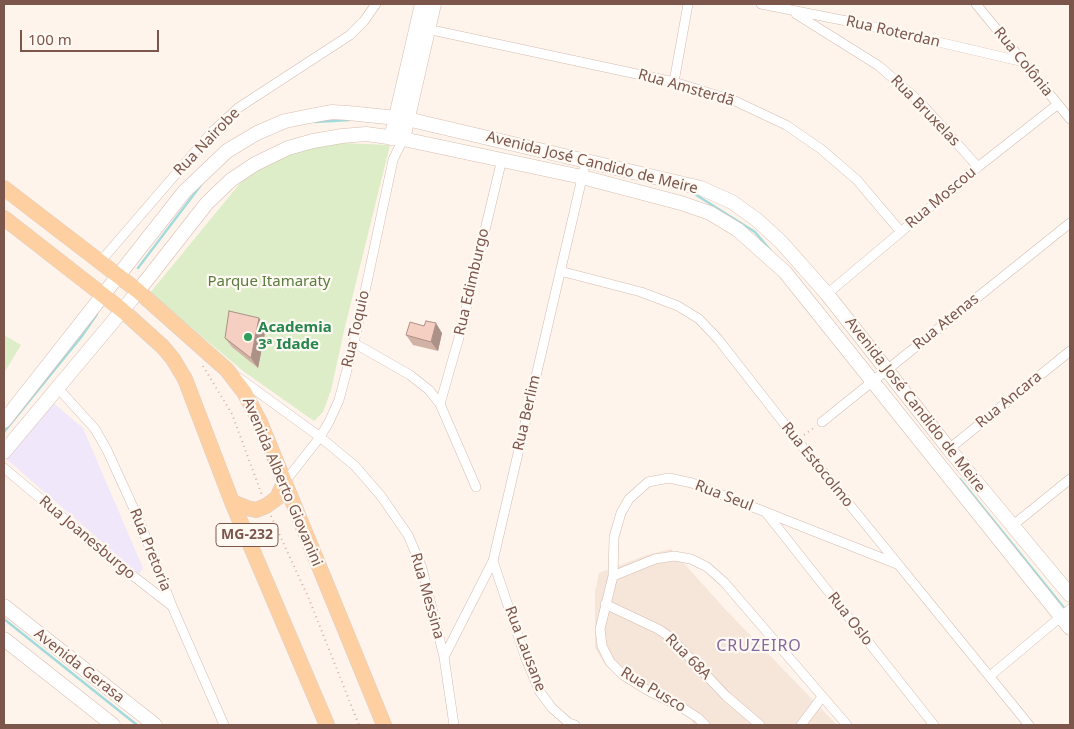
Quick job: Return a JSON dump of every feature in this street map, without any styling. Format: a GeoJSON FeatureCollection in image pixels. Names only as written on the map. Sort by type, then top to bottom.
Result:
{"type":"FeatureCollection","features":[{"type":"Feature","properties":{"kind":"main road","name":"Avenida Alberto Giovanini"},"geometry":{"type":"LineString","coordinates":[[4,188],[138,291],[227,370],[244,392],[260,422],[384,725]]}},
{"type":"Feature","properties":{"kind":"main road","name":"MG-232"},"geometry":{"type":"LineString","coordinates":[[4,218],[122,310],[173,359],[181,372],[232,502],[328,725]]}},
{"type":"Feature","properties":{"kind":"main road"},"geometry":{"type":"LineString","coordinates":[[232,502],[256,510],[277,498],[284,483]]}},
{"type":"Feature","properties":{"kind":"street","name":"Rua Nairobe"},"geometry":{"type":"LineString","coordinates":[[100,262],[212,132],[238,108],[350,35],[364,21],[376,4]]}},
{"type":"Feature","properties":{"kind":"street"},"geometry":{"type":"LineString","coordinates":[[397,138],[422,4]]}},
{"type":"Feature","properties":{"kind":"street"},"geometry":{"type":"LineString","coordinates":[[401,118],[434,4]]}},
{"type":"Feature","properties":{"kind":"street"},"geometry":{"type":"LineString","coordinates":[[674,82],[688,4]]}},
{"type":"Feature","properties":{"kind":"street","name":"Rua Roterdan"},"geometry":{"type":"LineString","coordinates":[[761,4],[857,23],[1024,62]]}},
{"type":"Feature","properties":{"kind":"street","name":"Rua Colônia"},"geometry":{"type":"LineString","coordinates":[[976,4],[1070,119]]}},
{"type":"Feature","properties":{"kind":"street","name":"Rua Bruxelas"},"geometry":{"type":"LineString","coordinates":[[792,11],[879,66],[920,102],[978,167]]}},
{"type":"Feature","properties":{"kind":"street","name":"Rua Amsterdã"},"geometry":{"type":"LineString","coordinates":[[427,29],[674,82],[735,101],[786,125],[821,149],[857,180],[901,232]]}},
{"type":"Feature","properties":{"kind":"street","name":"Rua Moscou"},"geometry":{"type":"LineString","coordinates":[[827,294],[978,167],[1058,104]]}},
{"type":"Feature","properties":{"kind":"street","name":"Avenida José Candido de Meire"},"geometry":{"type":"LineString","coordinates":[[4,422],[184,192],[227,151],[257,133],[286,121],[332,112],[401,118],[584,169],[710,213],[738,230],[785,272],[949,450],[1070,595]]}},
{"type":"Feature","properties":{"kind":"street","name":"Avenida José Candido de Meire"},"geometry":{"type":"LineString","coordinates":[[4,452],[138,291],[207,203],[231,180],[255,164],[288,148],[313,141],[366,134],[397,138],[502,159],[584,169],[701,188],[732,202],[757,220],[781,242],[827,294],[879,376],[1067,617]]}},
{"type":"Feature","properties":{"kind":"street","name":"Rua Toquio"},"geometry":{"type":"LineString","coordinates":[[284,483],[320,437],[339,400],[354,343],[397,138]]}},
{"type":"Feature","properties":{"kind":"street","name":"Rua Edimburgo"},"geometry":{"type":"LineString","coordinates":[[440,404],[460,334],[502,159]]}},
{"type":"Feature","properties":{"kind":"street","name":"Rua Berlim"},"geometry":{"type":"LineString","coordinates":[[444,657],[493,561],[584,169]]}},
{"type":"Feature","properties":{"kind":"street","name":"Rua Atenas"},"geometry":{"type":"LineString","coordinates":[[822,422],[1070,223]]}},
{"type":"Feature","properties":{"kind":"street","name":"Rua Estocolmo"},"geometry":{"type":"LineString","coordinates":[[560,271],[641,292],[678,306],[698,319],[718,339],[797,440],[1029,725]]}},
{"type":"Feature","properties":{"kind":"street"},"geometry":{"type":"LineString","coordinates":[[354,343],[410,375],[429,390],[440,404],[476,488]]}},
{"type":"Feature","properties":{"kind":"street","name":"Rua Ancara"},"geometry":{"type":"LineString","coordinates":[[949,450],[1070,351]]}},
{"type":"Feature","properties":{"kind":"street","name":"Rua Messina"},"geometry":{"type":"LineString","coordinates":[[227,370],[320,437],[355,466],[381,496],[408,535],[422,568],[444,657],[454,725]]}},
{"type":"Feature","properties":{"kind":"street","name":"Rua Pretoria"},"geometry":{"type":"LineString","coordinates":[[57,388],[95,429],[108,450],[139,520],[172,606],[224,725]]}},
{"type":"Feature","properties":{"kind":"street","name":"Rua Joanesburgo"},"geometry":{"type":"LineString","coordinates":[[4,468],[172,606]]}},
{"type":"Feature","properties":{"kind":"street","name":"Rua Seul"},"geometry":{"type":"LineString","coordinates":[[613,576],[614,537],[621,513],[629,499],[648,482],[669,478],[692,483],[897,564]]}},
{"type":"Feature","properties":{"kind":"street"},"geometry":{"type":"LineString","coordinates":[[1012,526],[1070,479]]}},
{"type":"Feature","properties":{"kind":"street","name":"Rua Oslo"},"geometry":{"type":"LineString","coordinates":[[766,512],[934,725]]}},
{"type":"Feature","properties":{"kind":"street"},"geometry":{"type":"LineString","coordinates":[[613,576],[655,558],[674,556],[691,559],[706,567],[724,582],[847,725]]}},
{"type":"Feature","properties":{"kind":"street","name":"Rua Lausane"},"geometry":{"type":"LineString","coordinates":[[493,561],[526,660],[540,692],[552,708],[569,723],[575,725]]}},
{"type":"Feature","properties":{"kind":"street","name":"Rua Pusco"},"geometry":{"type":"LineString","coordinates":[[613,576],[600,629],[602,646],[610,662],[623,675],[646,690],[681,707],[698,718],[704,725]]}},
{"type":"Feature","properties":{"kind":"street","name":"Rua 68A"},"geometry":{"type":"LineString","coordinates":[[606,604],[658,629],[670,637],[726,696],[760,725]]}},
{"type":"Feature","properties":{"kind":"street","name":"Avenida Gerasa"},"geometry":{"type":"LineString","coordinates":[[4,606],[155,725]]}},
{"type":"Feature","properties":{"kind":"street"},"geometry":{"type":"LineString","coordinates":[[990,676],[1067,617]]}},
{"type":"Feature","properties":{"kind":"street","name":"Avenida Gerasa"},"geometry":{"type":"LineString","coordinates":[[4,639],[113,725]]}},
{"type":"Feature","properties":{"kind":"street"},"geometry":{"type":"LineString","coordinates":[[801,725],[822,697]]}},
{"type":"Feature","properties":{"kind":"path"},"geometry":{"type":"LineString","coordinates":[[797,440],[822,422]]}},
{"type":"Feature","properties":{"kind":"shaded area"},"geometry":{"type":"Polygon","coordinates":[[[50,400],[83,428],[143,568],[139,574],[4,457],[50,400]]]}},
{"type":"Feature","properties":{"kind":"shaded area"},"geometry":{"type":"Polygon","coordinates":[[[671,549],[725,609],[837,725],[694,725],[690,717],[606,666],[595,648],[595,592],[599,573],[647,555],[671,549]]]}},
{"type":"Feature","properties":{"kind":"green space","name":"Parque Itamaraty"},"geometry":{"type":"Polygon","coordinates":[[[342,143],[390,145],[331,390],[323,412],[314,421],[243,371],[150,293],[246,176],[300,149],[342,143]]]}},
{"type":"Feature","properties":{"kind":"green space"},"geometry":{"type":"Polygon","coordinates":[[[4,335],[21,345],[4,373],[4,335]]]}},
{"type":"Feature","properties":{"kind":"building"},"geometry":{"type":"Polygon","coordinates":[[[229,311],[259,318],[251,358],[225,338],[229,311]]]}},
{"type":"Feature","properties":{"kind":"building"},"geometry":{"type":"Polygon","coordinates":[[[426,321],[436,323],[431,342],[406,335],[410,322],[424,326],[426,321]]]}},
{"type":"Feature","properties":{"kind":"waterway"},"geometry":{"type":"LineString","coordinates":[[315,122],[349,120]]}},
{"type":"Feature","properties":{"kind":"waterway"},"geometry":{"type":"LineString","coordinates":[[138,268],[201,185]]}},
{"type":"Feature","properties":{"kind":"waterway"},"geometry":{"type":"LineString","coordinates":[[693,193],[755,232],[772,252]]}},
{"type":"Feature","properties":{"kind":"waterway"},"geometry":{"type":"LineString","coordinates":[[4,432],[82,336],[97,314]]}},
{"type":"Feature","properties":{"kind":"waterway"},"geometry":{"type":"LineString","coordinates":[[960,479],[1065,609]]}},
{"type":"Feature","properties":{"kind":"waterway"},"geometry":{"type":"LineString","coordinates":[[4,619],[137,725]]}},
{"type":"Feature","properties":{"kind":"place","name":"Academia 3ª Idade"},"geometry":{"type":"Point","coordinates":[248,337]}},
{"type":"Feature","properties":{"kind":"district","name":"CRUZEIRO"},"geometry":{"type":"Point","coordinates":[759,646]}}]}
